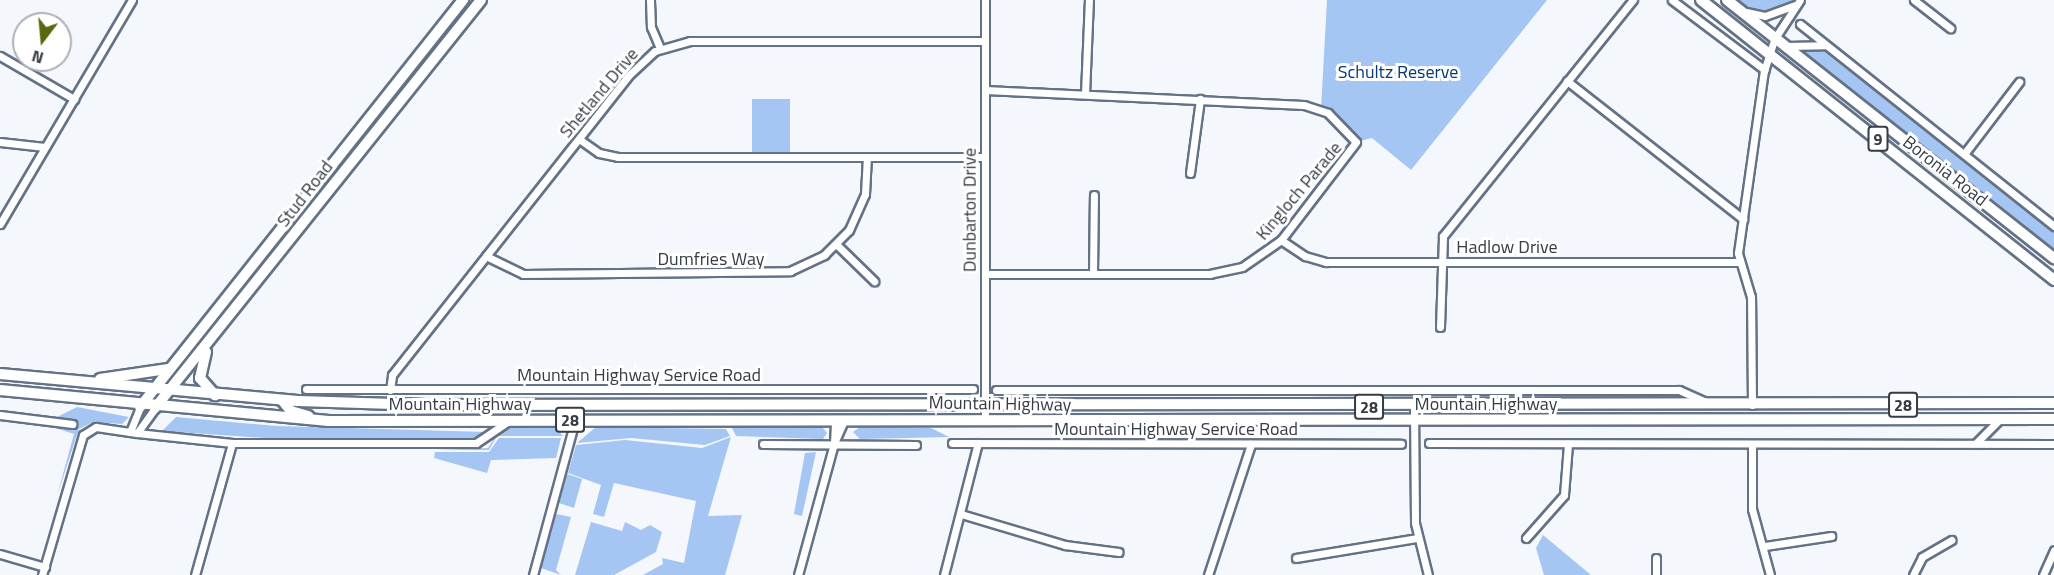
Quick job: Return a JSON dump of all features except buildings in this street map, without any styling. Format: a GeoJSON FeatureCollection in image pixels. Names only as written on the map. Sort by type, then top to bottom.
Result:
{"type":"FeatureCollection","features":[{"type":"Feature","properties":{"kind":"main road","name":"Stud Road"},"geometry":{"type":"LineString","coordinates":[[140,407],[463,0]]}},
{"type":"Feature","properties":{"kind":"main road","name":"Stud Road"},"geometry":{"type":"LineString","coordinates":[[155,408],[481,0]]}},
{"type":"Feature","properties":{"kind":"main road","name":"Boronia Road"},"geometry":{"type":"LineString","coordinates":[[1701,0],[2054,280]]}},
{"type":"Feature","properties":{"kind":"main road","name":"Boronia Road"},"geometry":{"type":"LineString","coordinates":[[1727,0],[2054,258]]}},
{"type":"Feature","properties":{"kind":"main road"},"geometry":{"type":"LineString","coordinates":[[446,20],[458,29]]}},
{"type":"Feature","properties":{"kind":"main road"},"geometry":{"type":"LineString","coordinates":[[303,200],[344,171]]}},
{"type":"Feature","properties":{"kind":"main road"},"geometry":{"type":"LineString","coordinates":[[221,303],[244,296]]}},
{"type":"Feature","properties":{"kind":"main road"},"geometry":{"type":"LineString","coordinates":[[212,338],[199,372],[215,395]]}},
{"type":"Feature","properties":{"kind":"main road"},"geometry":{"type":"LineString","coordinates":[[61,381],[168,369]]}},
{"type":"Feature","properties":{"kind":"main road","name":"Mountain Highway"},"geometry":{"type":"LineString","coordinates":[[0,374],[152,390],[282,400],[574,405],[1413,406],[2054,403]]}},
{"type":"Feature","properties":{"kind":"main road","name":"Mountain Highway"},"geometry":{"type":"LineString","coordinates":[[0,390],[140,407],[329,421],[1632,422],[2054,419]]}},
{"type":"Feature","properties":{"kind":"main road"},"geometry":{"type":"LineString","coordinates":[[282,400],[291,411],[329,421]]}},
{"type":"Feature","properties":{"kind":"main road"},"geometry":{"type":"LineString","coordinates":[[574,405],[575,420]]}},
{"type":"Feature","properties":{"kind":"main road"},"geometry":{"type":"LineString","coordinates":[[1609,405],[1610,421]]}},
{"type":"Feature","properties":{"kind":"main road"},"geometry":{"type":"LineString","coordinates":[[1632,405],[1632,422]]}},
{"type":"Feature","properties":{"kind":"main road"},"geometry":{"type":"LineString","coordinates":[[1873,405],[1873,421]]}},
{"type":"Feature","properties":{"kind":"main road"},"geometry":{"type":"LineString","coordinates":[[840,406],[840,422]]}},
{"type":"Feature","properties":{"kind":"main road"},"geometry":{"type":"LineString","coordinates":[[1079,406],[1094,413],[1096,422]]}},
{"type":"Feature","properties":{"kind":"street"},"geometry":{"type":"LineString","coordinates":[[650,0],[651,27],[660,48]]}},
{"type":"Feature","properties":{"kind":"street","name":"Dunbarton Drive"},"geometry":{"type":"LineString","coordinates":[[985,0],[985,420]]}},
{"type":"Feature","properties":{"kind":"street"},"geometry":{"type":"LineString","coordinates":[[1085,94],[1089,0]]}},
{"type":"Feature","properties":{"kind":"street"},"geometry":{"type":"LineString","coordinates":[[1440,327],[1440,262],[1443,236],[1633,0]]}},
{"type":"Feature","properties":{"kind":"street"},"geometry":{"type":"LineString","coordinates":[[1672,0],[1765,70]]}},
{"type":"Feature","properties":{"kind":"street"},"geometry":{"type":"LineString","coordinates":[[1914,0],[1950,28]]}},
{"type":"Feature","properties":{"kind":"street"},"geometry":{"type":"LineString","coordinates":[[0,224],[131,1]]}},
{"type":"Feature","properties":{"kind":"street"},"geometry":{"type":"LineString","coordinates":[[1738,9],[1765,16],[1798,2]]}},
{"type":"Feature","properties":{"kind":"street"},"geometry":{"type":"LineString","coordinates":[[1752,405],[1751,297],[1738,262],[1765,70],[1773,56],[1775,38],[1798,2]]}},
{"type":"Feature","properties":{"kind":"street"},"geometry":{"type":"LineString","coordinates":[[1800,24],[2054,226]]}},
{"type":"Feature","properties":{"kind":"street","name":"Shetland Drive"},"geometry":{"type":"LineString","coordinates":[[390,390],[392,375],[634,69],[660,48],[690,41],[985,41]]}},
{"type":"Feature","properties":{"kind":"street"},"geometry":{"type":"LineString","coordinates":[[1786,46],[1825,45]]}},
{"type":"Feature","properties":{"kind":"street"},"geometry":{"type":"LineString","coordinates":[[0,56],[74,99]]}},
{"type":"Feature","properties":{"kind":"street"},"geometry":{"type":"LineString","coordinates":[[1567,81],[1743,219]]}},
{"type":"Feature","properties":{"kind":"street"},"geometry":{"type":"LineString","coordinates":[[1964,154],[2019,82]]}},
{"type":"Feature","properties":{"kind":"street","name":"Kingloch Parade"},"geometry":{"type":"LineString","coordinates":[[985,90],[1314,106],[1353,134],[1353,150],[1281,240],[1258,260],[1224,272],[985,274]]}},
{"type":"Feature","properties":{"kind":"street"},"geometry":{"type":"LineString","coordinates":[[1190,173],[1196,160],[1200,99]]}},
{"type":"Feature","properties":{"kind":"street"},"geometry":{"type":"LineString","coordinates":[[579,139],[612,157],[985,157]]}},
{"type":"Feature","properties":{"kind":"street"},"geometry":{"type":"LineString","coordinates":[[0,142],[45,147]]}},
{"type":"Feature","properties":{"kind":"street","name":"Dumfries Way"},"geometry":{"type":"LineString","coordinates":[[486,256],[524,274],[771,274],[804,267],[837,245],[863,201],[867,157]]}},
{"type":"Feature","properties":{"kind":"street"},"geometry":{"type":"LineString","coordinates":[[1093,273],[1094,195]]}},
{"type":"Feature","properties":{"kind":"street","name":"Hadlow Drive"},"geometry":{"type":"LineString","coordinates":[[1281,240],[1305,256],[1326,262],[1738,262]]}},
{"type":"Feature","properties":{"kind":"street"},"geometry":{"type":"LineString","coordinates":[[837,245],[874,281]]}},
{"type":"Feature","properties":{"kind":"street","name":"Mountain Highway Service Road"},"geometry":{"type":"LineString","coordinates":[[306,389],[973,389]]}},
{"type":"Feature","properties":{"kind":"street"},"geometry":{"type":"LineString","coordinates":[[996,390],[1052,390]]}},
{"type":"Feature","properties":{"kind":"street"},"geometry":{"type":"LineString","coordinates":[[1035,406],[1052,390]]}},
{"type":"Feature","properties":{"kind":"street","name":"Mountain Highway"},"geometry":{"type":"LineString","coordinates":[[1052,390],[1679,390],[1711,405]]}},
{"type":"Feature","properties":{"kind":"street"},"geometry":{"type":"LineString","coordinates":[[1413,406],[1417,538],[1428,575]]}},
{"type":"Feature","properties":{"kind":"street"},"geometry":{"type":"LineString","coordinates":[[134,432],[140,407]]}},
{"type":"Feature","properties":{"kind":"street"},"geometry":{"type":"LineString","coordinates":[[134,432],[155,408]]}},
{"type":"Feature","properties":{"kind":"street"},"geometry":{"type":"LineString","coordinates":[[0,415],[72,424]]}},
{"type":"Feature","properties":{"kind":"street"},"geometry":{"type":"LineString","coordinates":[[1974,444],[1988,435],[2001,418]]}},
{"type":"Feature","properties":{"kind":"street"},"geometry":{"type":"LineString","coordinates":[[42,575],[83,435],[96,427],[232,443],[476,443],[509,420]]}},
{"type":"Feature","properties":{"kind":"street"},"geometry":{"type":"LineString","coordinates":[[533,575],[575,420]]}},
{"type":"Feature","properties":{"kind":"street"},"geometry":{"type":"LineString","coordinates":[[798,575],[840,422]]}},
{"type":"Feature","properties":{"kind":"street"},"geometry":{"type":"LineString","coordinates":[[1988,435],[1989,444]]}},
{"type":"Feature","properties":{"kind":"street"},"geometry":{"type":"LineString","coordinates":[[944,575],[978,442]]}},
{"type":"Feature","properties":{"kind":"street"},"geometry":{"type":"LineString","coordinates":[[195,575],[232,443]]}},
{"type":"Feature","properties":{"kind":"street","name":"Mountain Highway Service Road"},"geometry":{"type":"LineString","coordinates":[[952,443],[1401,444]]}},
{"type":"Feature","properties":{"kind":"street"},"geometry":{"type":"LineString","coordinates":[[1429,443],[2054,444]]}},
{"type":"Feature","properties":{"kind":"street"},"geometry":{"type":"LineString","coordinates":[[763,444],[916,445]]}},
{"type":"Feature","properties":{"kind":"street"},"geometry":{"type":"LineString","coordinates":[[1208,575],[1251,444]]}},
{"type":"Feature","properties":{"kind":"street"},"geometry":{"type":"LineString","coordinates":[[1526,538],[1564,495],[1568,444]]}},
{"type":"Feature","properties":{"kind":"street"},"geometry":{"type":"LineString","coordinates":[[1752,444],[1752,509],[1765,546],[1770,575]]}},
{"type":"Feature","properties":{"kind":"street"},"geometry":{"type":"LineString","coordinates":[[961,514],[1065,545],[1119,552]]}},
{"type":"Feature","properties":{"kind":"street"},"geometry":{"type":"LineString","coordinates":[[1765,546],[1831,536]]}},
{"type":"Feature","properties":{"kind":"street"},"geometry":{"type":"LineString","coordinates":[[1296,558],[1417,538]]}},
{"type":"Feature","properties":{"kind":"street"},"geometry":{"type":"LineString","coordinates":[[1913,575],[1922,557],[1951,540]]}},
{"type":"Feature","properties":{"kind":"street"},"geometry":{"type":"LineString","coordinates":[[2043,575],[2054,550]]}},
{"type":"Feature","properties":{"kind":"street"},"geometry":{"type":"LineString","coordinates":[[0,554],[45,567]]}},
{"type":"Feature","properties":{"kind":"street"},"geometry":{"type":"LineString","coordinates":[[1656,558],[1656,575]]}},
{"type":"Feature","properties":{"kind":"green space","name":"Schultz Reserve"},"geometry":{"type":"Polygon","coordinates":[[[1327,0],[1547,0],[1411,170],[1372,138],[1356,142],[1321,109],[1327,0]]]}},
{"type":"Feature","properties":{"kind":"green space"},"geometry":{"type":"Polygon","coordinates":[[[1727,0],[1800,0],[1762,17],[1727,0]]]}},
{"type":"Feature","properties":{"kind":"green space"},"geometry":{"type":"Polygon","coordinates":[[[1825,45],[2054,226],[2054,258],[1786,46],[1825,45]]]}},
{"type":"Feature","properties":{"kind":"green space"},"geometry":{"type":"Polygon","coordinates":[[[752,99],[790,99],[790,157],[752,157],[752,99]]]}},
{"type":"Feature","properties":{"kind":"green space"},"geometry":{"type":"Polygon","coordinates":[[[77,407],[129,417],[122,424],[93,422],[79,429],[57,496],[74,434],[52,427],[73,427],[74,420],[57,417],[77,407]]]}},
{"type":"Feature","properties":{"kind":"green space"},"geometry":{"type":"Polygon","coordinates":[[[176,417],[277,426],[486,432],[472,439],[265,438],[162,431],[176,417]]]}},
{"type":"Feature","properties":{"kind":"green space"},"geometry":{"type":"Polygon","coordinates":[[[555,427],[563,436],[497,436],[489,450],[435,450],[488,448],[496,436],[508,428],[555,427]]]}},
{"type":"Feature","properties":{"kind":"green space"},"geometry":{"type":"Polygon","coordinates":[[[596,427],[726,429],[730,436],[705,445],[631,438],[577,443],[596,427]]]}},
{"type":"Feature","properties":{"kind":"green space"},"geometry":{"type":"Polygon","coordinates":[[[822,427],[827,433],[823,439],[736,436],[732,428],[822,427]]]}},
{"type":"Feature","properties":{"kind":"green space"},"geometry":{"type":"Polygon","coordinates":[[[860,427],[931,428],[949,437],[860,439],[853,432],[860,427]]]}},
{"type":"Feature","properties":{"kind":"green space"},"geometry":{"type":"Polygon","coordinates":[[[731,437],[708,516],[742,515],[725,575],[643,575],[663,564],[662,558],[684,563],[696,501],[614,483],[604,517],[593,514],[601,485],[568,473],[576,445],[625,440],[702,448],[731,437]]]}},
{"type":"Feature","properties":{"kind":"green space"},"geometry":{"type":"Polygon","coordinates":[[[499,438],[561,438],[556,458],[491,460],[487,473],[434,458],[435,452],[489,452],[499,438]]]}},
{"type":"Feature","properties":{"kind":"green space"},"geometry":{"type":"Polygon","coordinates":[[[816,452],[802,516],[794,514],[805,453],[816,452]]]}},
{"type":"Feature","properties":{"kind":"green space"},"geometry":{"type":"Polygon","coordinates":[[[567,474],[582,479],[574,508],[559,503],[567,474]]]}},
{"type":"Feature","properties":{"kind":"green space"},"geometry":{"type":"Polygon","coordinates":[[[556,514],[571,517],[556,570],[561,575],[541,568],[556,514]]]}},
{"type":"Feature","properties":{"kind":"green space"},"geometry":{"type":"Polygon","coordinates":[[[591,522],[622,531],[625,522],[641,530],[650,525],[662,532],[656,552],[614,575],[575,575],[591,522]]]}},
{"type":"Feature","properties":{"kind":"green space"},"geometry":{"type":"Polygon","coordinates":[[[1543,535],[1591,575],[1544,575],[1536,548],[1543,535]]]}}]}
